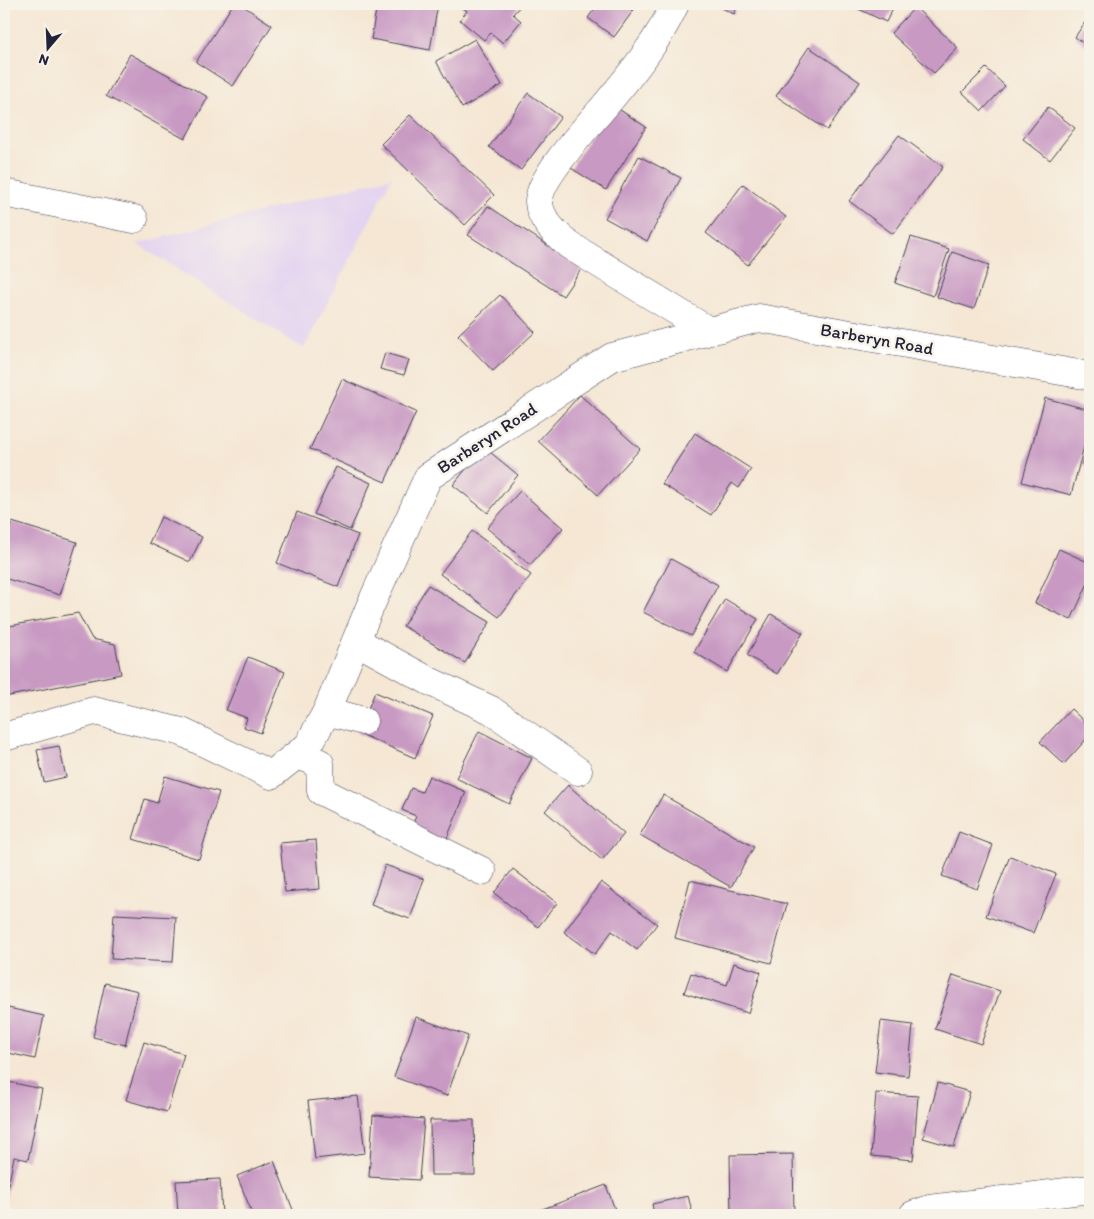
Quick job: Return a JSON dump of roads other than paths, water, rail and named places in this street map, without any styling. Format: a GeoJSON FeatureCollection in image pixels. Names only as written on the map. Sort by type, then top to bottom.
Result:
{"type":"FeatureCollection","features":[{"type":"Feature","properties":{"kind":"street"},"geometry":{"type":"LineString","coordinates":[[675,4],[649,49],[566,152],[545,184],[539,201],[543,216],[552,230],[569,245],[709,331]]}},
{"type":"Feature","properties":{"kind":"street"},"geometry":{"type":"LineString","coordinates":[[4,193],[134,218]]}},
{"type":"Feature","properties":{"kind":"street","name":"Barberyn Road"},"geometry":{"type":"LineString","coordinates":[[4,738],[94,711],[182,732],[271,775],[308,746],[327,711],[428,476],[612,356],[759,318],[1090,376]]}},
{"type":"Feature","properties":{"kind":"street"},"geometry":{"type":"LineString","coordinates":[[356,641],[429,681],[491,710],[578,771]]}},
{"type":"Feature","properties":{"kind":"street"},"geometry":{"type":"LineString","coordinates":[[327,711],[363,721]]}},
{"type":"Feature","properties":{"kind":"street"},"geometry":{"type":"LineString","coordinates":[[297,755],[320,764],[321,791],[482,871]]}},
{"type":"Feature","properties":{"kind":"street"},"geometry":{"type":"LineString","coordinates":[[913,1215],[930,1210],[1090,1189]]}}]}
